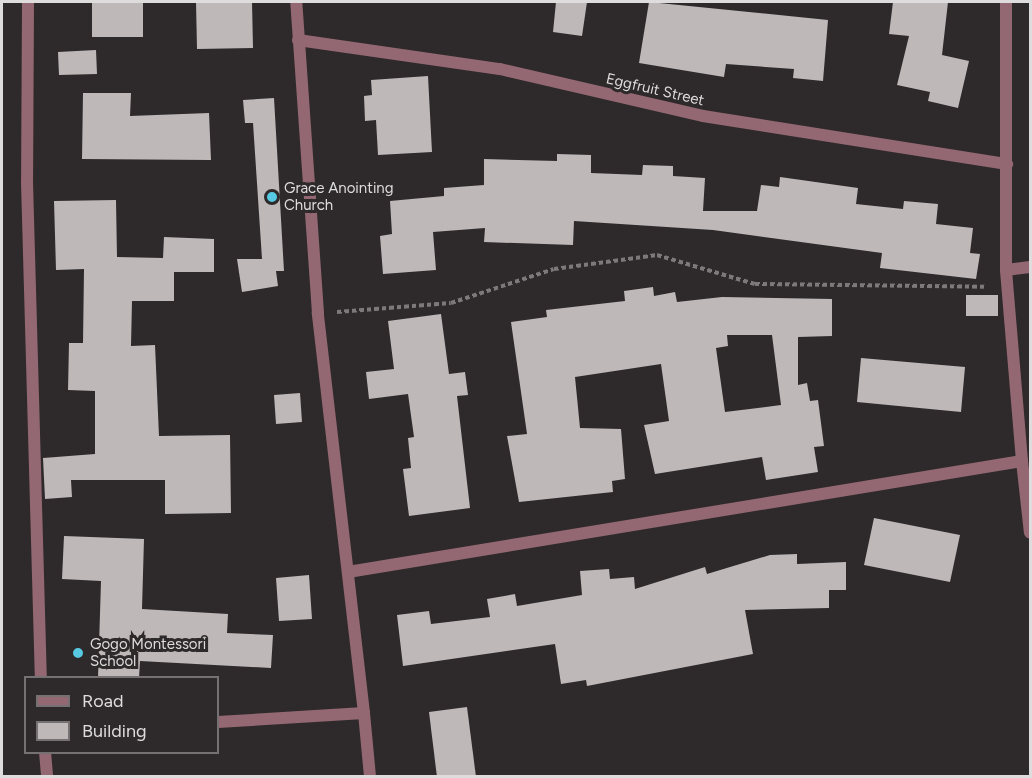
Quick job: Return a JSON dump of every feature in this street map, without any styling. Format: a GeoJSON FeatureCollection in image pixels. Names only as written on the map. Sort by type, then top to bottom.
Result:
{"type":"FeatureCollection","features":[{"type":"Feature","properties":{"kind":"street"},"geometry":{"type":"LineString","coordinates":[[28,2],[27,182],[41,676]]}},
{"type":"Feature","properties":{"kind":"street"},"geometry":{"type":"LineString","coordinates":[[297,2],[318,313],[370,777]]}},
{"type":"Feature","properties":{"kind":"street"},"geometry":{"type":"LineString","coordinates":[[1006,2],[1006,270],[1030,539]]}},
{"type":"Feature","properties":{"kind":"street","name":"Eggfruit Street"},"geometry":{"type":"LineString","coordinates":[[298,40],[500,69],[703,116],[1006,164]]}},
{"type":"Feature","properties":{"kind":"street"},"geometry":{"type":"LineString","coordinates":[[1006,270],[1030,267]]}},
{"type":"Feature","properties":{"kind":"street"},"geometry":{"type":"LineString","coordinates":[[348,572],[1022,461]]}},
{"type":"Feature","properties":{"kind":"street"},"geometry":{"type":"LineString","coordinates":[[219,722],[364,713]]}},
{"type":"Feature","properties":{"kind":"street"},"geometry":{"type":"LineString","coordinates":[[45,754],[47,777]]}},
{"type":"Feature","properties":{"kind":"path"},"geometry":{"type":"LineString","coordinates":[[318,313],[451,303],[554,269],[657,255],[755,284],[1008,288]]}},
{"type":"Feature","properties":{"kind":"building"},"geometry":{"type":"Polygon","coordinates":[[[92,2],[143,2],[143,37],[92,37],[92,2]]]}},
{"type":"Feature","properties":{"kind":"building"},"geometry":{"type":"Polygon","coordinates":[[[196,2],[252,2],[253,48],[197,49],[196,2]]]}},
{"type":"Feature","properties":{"kind":"building"},"geometry":{"type":"Polygon","coordinates":[[[556,2],[587,2],[582,36],[553,32],[556,2]]]}},
{"type":"Feature","properties":{"kind":"building"},"geometry":{"type":"Polygon","coordinates":[[[649,2],[828,20],[823,81],[793,78],[794,69],[726,64],[724,77],[639,63],[649,2]]]}},
{"type":"Feature","properties":{"kind":"building"},"geometry":{"type":"Polygon","coordinates":[[[893,2],[948,2],[942,55],[969,61],[958,108],[928,101],[930,92],[897,85],[909,36],[889,34],[893,2]]]}},
{"type":"Feature","properties":{"kind":"building"},"geometry":{"type":"Polygon","coordinates":[[[96,50],[97,74],[59,75],[58,52],[96,50]]]}},
{"type":"Feature","properties":{"kind":"building"},"geometry":{"type":"Polygon","coordinates":[[[428,76],[432,152],[378,155],[376,120],[365,121],[364,96],[372,95],[371,80],[428,76]]]}},
{"type":"Feature","properties":{"kind":"building"},"geometry":{"type":"Polygon","coordinates":[[[83,93],[131,93],[130,116],[209,113],[211,160],[82,159],[83,93]]]}},
{"type":"Feature","properties":{"kind":"building"},"geometry":{"type":"Polygon","coordinates":[[[274,98],[284,271],[276,271],[278,286],[242,292],[237,259],[262,259],[253,123],[245,123],[243,100],[274,98]]]}},
{"type":"Feature","properties":{"kind":"building"},"geometry":{"type":"Polygon","coordinates":[[[557,154],[591,155],[591,173],[642,175],[643,165],[673,166],[673,176],[705,178],[703,211],[757,211],[761,185],[779,187],[780,177],[858,188],[856,204],[903,209],[904,201],[938,204],[936,224],[973,228],[970,253],[980,254],[976,279],[880,268],[882,253],[713,230],[574,221],[573,245],[484,242],[485,228],[433,232],[436,270],[383,274],[380,236],[392,234],[390,201],[444,196],[444,188],[484,185],[484,159],[557,161],[557,154]]]}},
{"type":"Feature","properties":{"kind":"building"},"geometry":{"type":"Polygon","coordinates":[[[116,200],[117,257],[163,258],[164,237],[214,239],[214,272],[174,272],[174,301],[132,301],[131,346],[155,345],[159,436],[230,435],[231,513],[165,514],[165,480],[71,480],[72,497],[45,499],[43,458],[95,454],[95,391],[68,390],[69,343],[83,343],[84,269],[56,270],[54,201],[116,200]]]}},
{"type":"Feature","properties":{"kind":"building"},"geometry":{"type":"Polygon","coordinates":[[[653,287],[654,296],[675,292],[677,302],[722,297],[832,299],[832,336],[798,337],[798,385],[807,383],[810,401],[818,400],[824,446],[814,447],[818,472],[766,480],[762,457],[655,474],[644,425],[669,421],[661,364],[575,377],[580,428],[621,429],[625,479],[612,481],[613,492],[519,502],[507,436],[527,434],[511,322],[547,317],[546,310],[625,301],[624,291],[653,287]],[[727,335],[728,346],[716,348],[725,412],[781,405],[772,335],[727,335]]]}},
{"type":"Feature","properties":{"kind":"building"},"geometry":{"type":"Polygon","coordinates":[[[966,295],[998,295],[998,316],[966,316],[966,295]]]}},
{"type":"Feature","properties":{"kind":"building"},"geometry":{"type":"Polygon","coordinates":[[[441,314],[449,374],[465,372],[468,395],[457,396],[470,508],[409,516],[403,469],[411,468],[408,438],[414,437],[408,394],[369,399],[366,372],[394,369],[388,321],[441,314]]]}},
{"type":"Feature","properties":{"kind":"building"},"geometry":{"type":"Polygon","coordinates":[[[861,358],[965,367],[961,412],[857,402],[861,358]]]}},
{"type":"Feature","properties":{"kind":"building"},"geometry":{"type":"Polygon","coordinates":[[[300,393],[302,422],[276,424],[274,395],[300,393]]]}},
{"type":"Feature","properties":{"kind":"building"},"geometry":{"type":"Polygon","coordinates":[[[874,518],[960,535],[950,582],[864,565],[874,518]]]}},
{"type":"Feature","properties":{"kind":"building"},"geometry":{"type":"Polygon","coordinates":[[[64,536],[144,539],[142,609],[228,614],[227,633],[273,635],[271,668],[140,661],[139,676],[98,676],[101,581],[62,579],[64,536]]]}},
{"type":"Feature","properties":{"kind":"building"},"geometry":{"type":"Polygon","coordinates":[[[797,554],[797,564],[846,562],[846,590],[829,590],[829,608],[745,610],[753,654],[587,686],[586,680],[561,684],[555,644],[403,666],[397,615],[429,611],[431,624],[490,617],[487,599],[515,594],[517,606],[582,595],[580,571],[609,569],[610,579],[634,577],[635,589],[705,567],[707,574],[770,555],[797,554]]]}},
{"type":"Feature","properties":{"kind":"building"},"geometry":{"type":"Polygon","coordinates":[[[309,575],[312,619],[279,621],[276,578],[309,575]]]}},
{"type":"Feature","properties":{"kind":"building"},"geometry":{"type":"Polygon","coordinates":[[[467,707],[476,777],[437,777],[429,712],[467,707]]]}},
{"type":"Feature","properties":{"kind":"place","name":"Grace Anointing Church"},"geometry":{"type":"Point","coordinates":[272,197]}},
{"type":"Feature","properties":{"kind":"place","name":"Gogo Montessori School"},"geometry":{"type":"Point","coordinates":[78,653]}}]}
